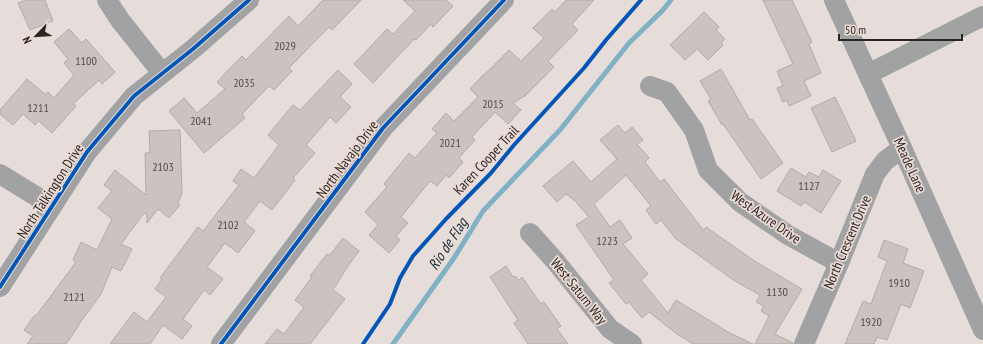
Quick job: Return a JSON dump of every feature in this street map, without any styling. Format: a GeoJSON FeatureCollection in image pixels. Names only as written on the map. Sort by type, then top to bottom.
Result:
{"type":"FeatureCollection","features":[{"type":"Feature","properties":{"kind":"street"},"geometry":{"type":"LineString","coordinates":[[107,0],[120,20],[162,73]]}},
{"type":"Feature","properties":{"kind":"street","name":"North Talkington Drive"},"geometry":{"type":"LineString","coordinates":[[0,287],[87,152],[134,96],[193,49],[249,0]]}},
{"type":"Feature","properties":{"kind":"street","name":"North Navajo Drive"},"geometry":{"type":"LineString","coordinates":[[221,344],[383,128],[504,0]]}},
{"type":"Feature","properties":{"kind":"street","name":"Meade Lane"},"geometry":{"type":"LineString","coordinates":[[834,0],[983,330]]}},
{"type":"Feature","properties":{"kind":"street"},"geometry":{"type":"LineString","coordinates":[[868,74],[983,16]]}},
{"type":"Feature","properties":{"kind":"street","name":"West Azure Drive"},"geometry":{"type":"LineString","coordinates":[[650,86],[667,92],[694,130],[708,170],[740,202],[788,235],[839,263]]}},
{"type":"Feature","properties":{"kind":"street","name":"North Crescent Drive"},"geometry":{"type":"LineString","coordinates":[[804,344],[875,174],[886,161],[902,148]]}},
{"type":"Feature","properties":{"kind":"street"},"geometry":{"type":"LineString","coordinates":[[0,174],[52,206]]}},
{"type":"Feature","properties":{"kind":"street","name":"West Saturn Way"},"geometry":{"type":"LineString","coordinates":[[530,234],[556,262],[610,329],[632,344]]}},
{"type":"Feature","properties":{"kind":"building"},"geometry":{"type":"Polygon","coordinates":[[[26,0],[45,0],[53,21],[30,30],[18,3],[26,0]]]}},
{"type":"Feature","properties":{"kind":"building"},"geometry":{"type":"Polygon","coordinates":[[[323,0],[361,0],[332,30],[329,27],[289,68],[292,71],[274,90],[269,86],[242,114],[245,118],[204,153],[169,111],[184,98],[197,113],[225,89],[217,82],[242,56],[246,60],[289,16],[298,26],[323,0]]]}},
{"type":"Feature","properties":{"kind":"building"},"geometry":{"type":"Polygon","coordinates":[[[403,0],[446,0],[453,6],[433,27],[431,24],[416,40],[414,39],[373,83],[354,64],[387,29],[393,34],[415,11],[403,0]]]}},
{"type":"Feature","properties":{"kind":"building"},"geometry":{"type":"Polygon","coordinates":[[[566,0],[594,0],[572,24],[578,30],[548,61],[554,67],[526,95],[513,103],[521,110],[508,124],[495,112],[472,137],[475,140],[459,158],[463,162],[449,178],[446,175],[437,186],[430,181],[401,217],[408,223],[396,236],[400,240],[389,253],[369,235],[378,225],[365,212],[387,187],[384,184],[409,153],[415,158],[437,133],[432,129],[446,113],[454,121],[478,97],[470,89],[509,50],[521,61],[544,38],[533,28],[552,9],[555,12],[566,0]]]}},
{"type":"Feature","properties":{"kind":"building"},"geometry":{"type":"Polygon","coordinates":[[[763,0],[792,0],[812,42],[809,44],[821,73],[804,81],[811,96],[789,106],[787,100],[783,102],[777,88],[783,86],[777,71],[793,64],[763,0]]]}},
{"type":"Feature","properties":{"kind":"building"},"geometry":{"type":"Polygon","coordinates":[[[704,12],[719,27],[716,30],[725,39],[721,43],[723,45],[708,60],[697,49],[685,60],[670,45],[704,12]]]}},
{"type":"Feature","properties":{"kind":"building"},"geometry":{"type":"Polygon","coordinates":[[[69,29],[82,43],[86,39],[115,72],[102,84],[99,80],[73,104],[76,106],[52,133],[39,121],[35,125],[23,114],[13,125],[0,114],[0,110],[27,79],[46,95],[48,92],[54,98],[74,75],[64,63],[68,59],[54,42],[69,29]]]}},
{"type":"Feature","properties":{"kind":"building"},"geometry":{"type":"Polygon","coordinates":[[[721,69],[750,120],[752,119],[783,163],[761,179],[723,124],[722,125],[708,101],[711,99],[700,81],[721,69]]]}},
{"type":"Feature","properties":{"kind":"building"},"geometry":{"type":"Polygon","coordinates":[[[338,70],[352,84],[340,97],[351,107],[336,123],[330,117],[306,145],[315,153],[293,178],[295,180],[272,210],[260,201],[244,222],[255,231],[238,253],[225,243],[207,267],[223,279],[210,295],[204,290],[183,319],[192,326],[182,339],[163,325],[150,344],[110,344],[134,312],[147,322],[166,297],[155,289],[162,279],[160,278],[198,227],[203,231],[239,185],[233,181],[241,169],[254,178],[279,145],[268,135],[293,105],[300,110],[338,70]]]}},
{"type":"Feature","properties":{"kind":"building"},"geometry":{"type":"Polygon","coordinates":[[[835,97],[856,141],[832,152],[811,108],[835,97]]]}},
{"type":"Feature","properties":{"kind":"building"},"geometry":{"type":"Polygon","coordinates":[[[618,125],[625,133],[632,127],[643,140],[637,144],[649,158],[645,162],[660,182],[664,179],[704,231],[706,227],[756,262],[802,289],[775,334],[793,344],[755,344],[769,316],[761,311],[764,306],[756,302],[760,295],[735,281],[676,239],[661,220],[656,224],[646,210],[651,206],[626,175],[594,204],[610,227],[620,220],[632,238],[623,244],[648,274],[641,280],[668,313],[676,300],[728,332],[753,344],[693,344],[677,334],[649,312],[642,318],[629,302],[626,304],[609,283],[614,280],[576,225],[589,217],[575,201],[566,194],[557,202],[543,186],[573,161],[591,182],[617,159],[600,140],[618,125]]]}},
{"type":"Feature","properties":{"kind":"building"},"geometry":{"type":"Polygon","coordinates":[[[180,130],[182,193],[178,203],[180,205],[169,218],[158,209],[147,223],[147,215],[144,213],[121,244],[132,249],[121,271],[112,267],[101,294],[66,344],[27,344],[33,336],[24,330],[76,262],[73,260],[81,242],[97,250],[112,219],[98,208],[112,191],[104,185],[115,170],[146,195],[145,153],[150,153],[149,131],[180,130]]]}},
{"type":"Feature","properties":{"kind":"building"},"geometry":{"type":"Polygon","coordinates":[[[791,168],[806,177],[809,172],[819,177],[823,170],[841,181],[821,213],[804,202],[801,206],[777,191],[791,168]]]}},
{"type":"Feature","properties":{"kind":"building"},"geometry":{"type":"Polygon","coordinates":[[[343,238],[359,251],[333,290],[345,299],[310,344],[265,344],[277,329],[284,334],[304,307],[295,300],[312,277],[310,276],[327,254],[330,255],[343,238]]]}},
{"type":"Feature","properties":{"kind":"building"},"geometry":{"type":"Polygon","coordinates":[[[884,240],[908,249],[903,263],[924,271],[910,308],[901,304],[887,340],[877,337],[874,344],[845,344],[863,301],[871,304],[887,261],[878,257],[884,240]]]}},
{"type":"Feature","properties":{"kind":"building"},"geometry":{"type":"Polygon","coordinates":[[[506,266],[513,277],[515,276],[519,280],[522,277],[541,304],[544,302],[561,326],[557,329],[568,344],[528,344],[514,323],[518,320],[490,277],[506,266]]]}},
{"type":"Feature","properties":{"kind":"waterway","name":"Rio de Flag"},"geometry":{"type":"LineString","coordinates":[[393,344],[454,258],[483,211],[560,130],[629,43],[663,10],[671,0]]}},
{"type":"Feature","properties":{"kind":"cycle path"},"geometry":{"type":"LineString","coordinates":[[0,287],[87,152],[134,96],[193,49],[249,0]]}},
{"type":"Feature","properties":{"kind":"cycle path"},"geometry":{"type":"LineString","coordinates":[[221,344],[383,128],[504,0]]}},
{"type":"Feature","properties":{"kind":"cycle path","name":"Karen Cooper Trail"},"geometry":{"type":"LineString","coordinates":[[363,344],[390,304],[400,278],[413,256],[446,219],[491,173],[514,145],[584,68],[641,0]]}}]}
